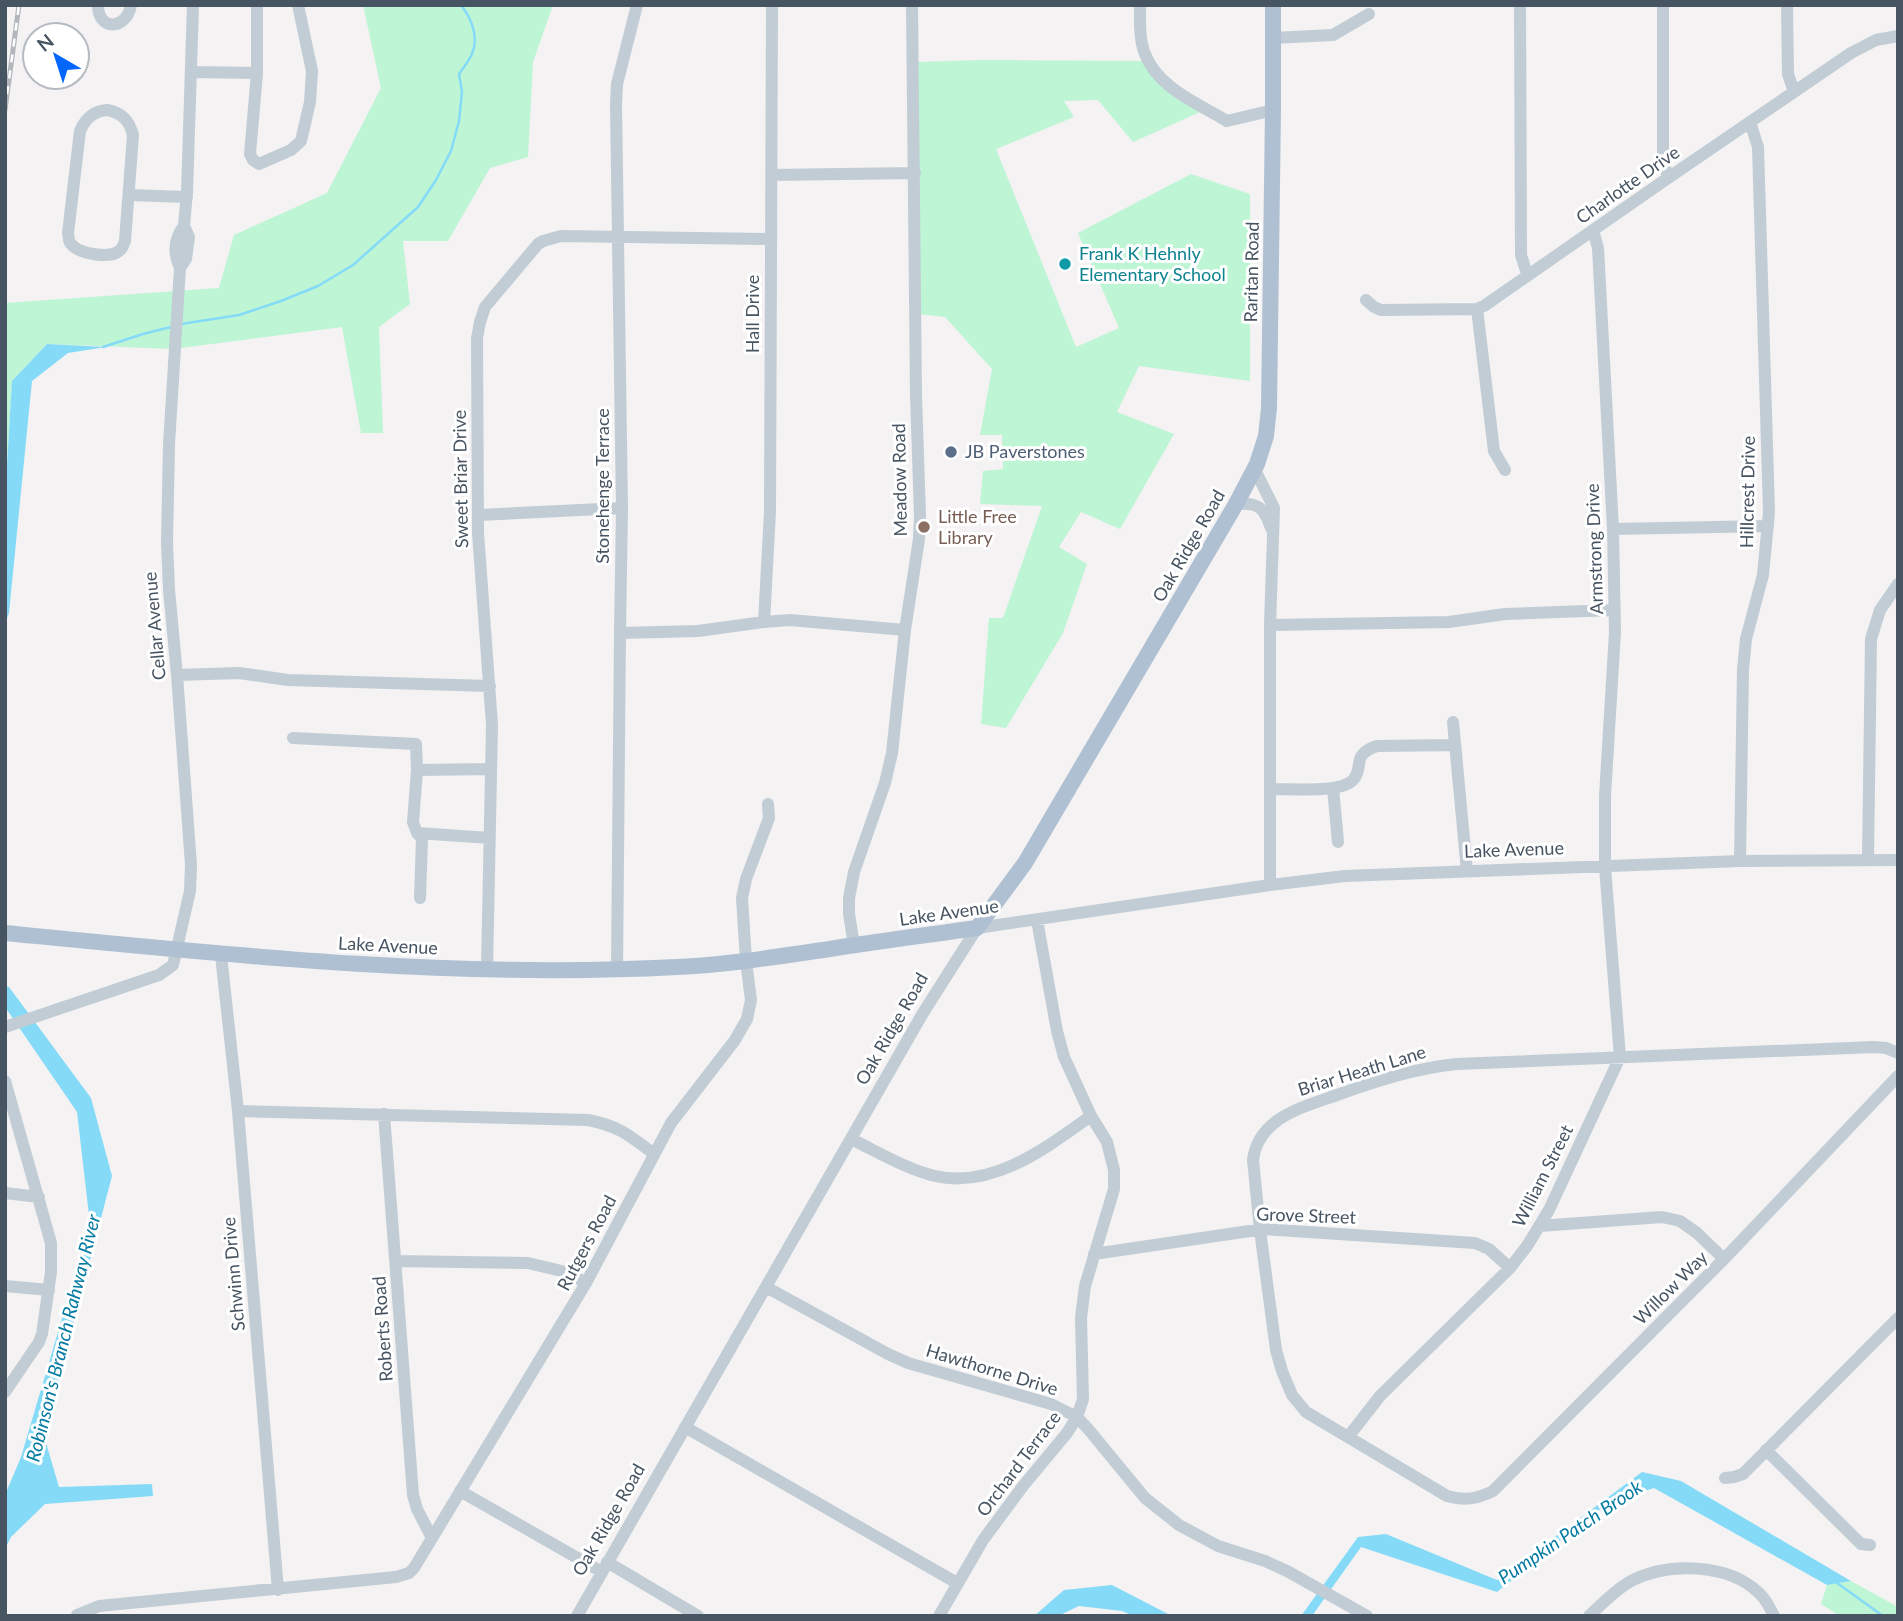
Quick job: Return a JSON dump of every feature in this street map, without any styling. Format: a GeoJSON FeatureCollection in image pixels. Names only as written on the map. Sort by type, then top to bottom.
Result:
{"type":"FeatureCollection","features":[{"type":"Feature","properties":{"kind":"main road","name":"Raritan Road"},"geometry":{"type":"LineString","coordinates":[[1255,470],[1266,436],[1269,408],[1273,5]]}},
{"type":"Feature","properties":{"kind":"main road","name":"Oak Ridge Road"},"geometry":{"type":"LineString","coordinates":[[977,928],[1025,863],[1255,470]]}},
{"type":"Feature","properties":{"kind":"main road","name":"Lake Avenue"},"geometry":{"type":"LineString","coordinates":[[5,933],[221,955],[311,961],[487,969],[617,970],[746,961],[977,928]]}},
{"type":"Feature","properties":{"kind":"street"},"geometry":{"type":"LineString","coordinates":[[98,5],[101,19],[111,24],[117,24],[127,18],[131,5]]}},
{"type":"Feature","properties":{"kind":"street","name":"Cellar Avenue"},"geometry":{"type":"LineString","coordinates":[[176,950],[190,891],[191,865],[169,590],[168,473],[180,268],[175,257],[177,235],[184,226],[187,197],[193,5]]}},
{"type":"Feature","properties":{"kind":"street"},"geometry":{"type":"LineString","coordinates":[[257,5],[257,73],[250,154],[259,164],[291,150],[301,141],[310,102],[313,71],[298,5]]}},
{"type":"Feature","properties":{"kind":"street","name":"Stonehenge Terrace"},"geometry":{"type":"LineString","coordinates":[[617,970],[622,508],[616,94],[637,5]]}},
{"type":"Feature","properties":{"kind":"street","name":"Hall Drive"},"geometry":{"type":"LineString","coordinates":[[764,622],[770,512],[772,5]]}},
{"type":"Feature","properties":{"kind":"street","name":"Meadow Road"},"geometry":{"type":"LineString","coordinates":[[855,945],[849,898],[854,872],[885,783],[892,753],[905,630],[919,539],[912,5]]}},
{"type":"Feature","properties":{"kind":"street"},"geometry":{"type":"LineString","coordinates":[[1140,5],[1140,30],[1144,52],[1152,69],[1167,85],[1227,121],[1273,110]]}},
{"type":"Feature","properties":{"kind":"street"},"geometry":{"type":"LineString","coordinates":[[1520,5],[1521,255],[1527,275]]}},
{"type":"Feature","properties":{"kind":"street"},"geometry":{"type":"LineString","coordinates":[[1663,5],[1663,160],[1668,178]]}},
{"type":"Feature","properties":{"kind":"street"},"geometry":{"type":"LineString","coordinates":[[1787,5],[1788,74],[1794,92]]}},
{"type":"Feature","properties":{"kind":"street"},"geometry":{"type":"LineString","coordinates":[[1273,38],[1333,35],[1369,14]]}},
{"type":"Feature","properties":{"kind":"street","name":"Charlotte Drive"},"geometry":{"type":"LineString","coordinates":[[1477,309],[1866,45],[1876,40],[1898,36]]}},
{"type":"Feature","properties":{"kind":"street"},"geometry":{"type":"LineString","coordinates":[[192,72],[257,73]]}},
{"type":"Feature","properties":{"kind":"street"},"geometry":{"type":"LineString","coordinates":[[101,111],[115,112],[127,119],[131,127],[133,135],[130,195],[125,241],[118,252],[107,255],[86,253],[71,244],[68,233],[80,131],[83,123],[93,114],[101,111]]}},
{"type":"Feature","properties":{"kind":"street","name":"Hillcrest Drive"},"geometry":{"type":"LineString","coordinates":[[1740,861],[1743,670],[1746,639],[1763,575],[1768,526],[1758,147],[1751,122]]}},
{"type":"Feature","properties":{"kind":"street"},"geometry":{"type":"LineString","coordinates":[[772,175],[915,173]]}},
{"type":"Feature","properties":{"kind":"street"},"geometry":{"type":"LineString","coordinates":[[130,195],[187,197]]}},
{"type":"Feature","properties":{"kind":"street","name":"Armstrong Drive"},"geometry":{"type":"LineString","coordinates":[[1593,230],[1598,248],[1615,610],[1605,796],[1605,867]]}},
{"type":"Feature","properties":{"kind":"street","name":"Sweet Briar Drive"},"geometry":{"type":"LineString","coordinates":[[487,969],[492,726],[481,592],[478,515],[477,338],[485,307],[537,244],[561,236],[771,239]]}},
{"type":"Feature","properties":{"kind":"street"},"geometry":{"type":"LineString","coordinates":[[1366,300],[1381,310],[1477,309],[1494,451],[1505,470]]}},
{"type":"Feature","properties":{"kind":"street"},"geometry":{"type":"LineString","coordinates":[[1255,470],[1274,508],[1270,625],[1270,885]]}},
{"type":"Feature","properties":{"kind":"street"},"geometry":{"type":"LineString","coordinates":[[1236,504],[1250,503],[1258,506],[1266,514],[1272,532]]}},
{"type":"Feature","properties":{"kind":"street"},"geometry":{"type":"LineString","coordinates":[[478,515],[622,508]]}},
{"type":"Feature","properties":{"kind":"street"},"geometry":{"type":"LineString","coordinates":[[1613,529],[1768,526]]}},
{"type":"Feature","properties":{"kind":"street"},"geometry":{"type":"LineString","coordinates":[[1868,859],[1871,639],[1880,610],[1898,584]]}},
{"type":"Feature","properties":{"kind":"street"},"geometry":{"type":"LineString","coordinates":[[1270,625],[1449,622],[1505,614],[1615,610]]}},
{"type":"Feature","properties":{"kind":"street"},"geometry":{"type":"LineString","coordinates":[[620,633],[698,631],[789,620],[905,630]]}},
{"type":"Feature","properties":{"kind":"street"},"geometry":{"type":"LineString","coordinates":[[177,675],[239,673],[288,680],[490,686]]}},
{"type":"Feature","properties":{"kind":"street"},"geometry":{"type":"LineString","coordinates":[[1453,722],[1467,871]]}},
{"type":"Feature","properties":{"kind":"street"},"geometry":{"type":"LineString","coordinates":[[293,738],[416,744],[413,822],[417,834],[422,838],[419,898]]}},
{"type":"Feature","properties":{"kind":"street"},"geometry":{"type":"LineString","coordinates":[[1270,789],[1344,786],[1357,774],[1361,756],[1368,749],[1377,746],[1455,745]]}},
{"type":"Feature","properties":{"kind":"street"},"geometry":{"type":"LineString","coordinates":[[417,771],[491,769]]}},
{"type":"Feature","properties":{"kind":"street"},"geometry":{"type":"LineString","coordinates":[[1333,788],[1338,842]]}},
{"type":"Feature","properties":{"kind":"street","name":"Rutgers Road"},"geometry":{"type":"LineString","coordinates":[[76,1615],[99,1606],[403,1576],[414,1568],[586,1283],[671,1123],[735,1040],[747,1019],[751,1000],[742,898],[746,879],[769,818],[768,804]]}},
{"type":"Feature","properties":{"kind":"street"},"geometry":{"type":"LineString","coordinates":[[417,834],[490,838]]}},
{"type":"Feature","properties":{"kind":"street","name":"Lake Avenue"},"geometry":{"type":"LineString","coordinates":[[977,928],[1345,876],[1740,861],[1898,860]]}},
{"type":"Feature","properties":{"kind":"street","name":"William Street"},"geometry":{"type":"LineString","coordinates":[[1348,1437],[1380,1396],[1510,1268],[1527,1246],[1549,1210],[1620,1057],[1605,867]]}},
{"type":"Feature","properties":{"kind":"street","name":"Orchard Terrace"},"geometry":{"type":"LineString","coordinates":[[939,1616],[983,1540],[1077,1417],[1083,1399],[1081,1318],[1085,1286],[1112,1198],[1115,1179],[1107,1142],[1091,1116],[1064,1057],[1038,920]]}},
{"type":"Feature","properties":{"kind":"street","name":"Oak Ridge Road"},"geometry":{"type":"LineString","coordinates":[[577,1616],[923,1013],[977,928]]}},
{"type":"Feature","properties":{"kind":"street"},"geometry":{"type":"LineString","coordinates":[[9,1026],[159,975],[173,965],[176,950]]}},
{"type":"Feature","properties":{"kind":"street","name":"Schwinn Drive"},"geometry":{"type":"LineString","coordinates":[[221,955],[238,1111],[278,1590]]}},
{"type":"Feature","properties":{"kind":"street","name":"Briar Heath Lane"},"geometry":{"type":"LineString","coordinates":[[1454,1498],[1306,1412],[1292,1395],[1282,1371],[1272,1326],[1260,1230],[1253,1160],[1254,1149],[1262,1136],[1277,1121],[1300,1108],[1365,1085],[1434,1066],[1874,1047],[1898,1053]]}},
{"type":"Feature","properties":{"kind":"street","name":"Willow Way"},"geometry":{"type":"LineString","coordinates":[[1454,1498],[1484,1496],[1502,1485],[1724,1259],[1898,1076]]}},
{"type":"Feature","properties":{"kind":"street"},"geometry":{"type":"LineString","coordinates":[[5,1081],[8,1099],[39,1197],[52,1257],[43,1331],[39,1342],[5,1392]]}},
{"type":"Feature","properties":{"kind":"street"},"geometry":{"type":"LineString","coordinates":[[238,1111],[588,1120],[617,1128],[654,1154]]}},
{"type":"Feature","properties":{"kind":"street","name":"Roberts Road"},"geometry":{"type":"LineString","coordinates":[[384,1114],[414,1495],[417,1509],[432,1538]]}},
{"type":"Feature","properties":{"kind":"street"},"geometry":{"type":"LineString","coordinates":[[851,1139],[933,1176],[972,1179],[994,1174],[1018,1163],[1091,1116]]}},
{"type":"Feature","properties":{"kind":"street"},"geometry":{"type":"LineString","coordinates":[[5,1193],[39,1197]]}},
{"type":"Feature","properties":{"kind":"street"},"geometry":{"type":"LineString","coordinates":[[1539,1226],[1662,1217],[1680,1221],[1724,1259]]}},
{"type":"Feature","properties":{"kind":"street","name":"Grove Street"},"geometry":{"type":"LineString","coordinates":[[1094,1254],[1260,1230],[1475,1243],[1489,1249],[1510,1268]]}},
{"type":"Feature","properties":{"kind":"street"},"geometry":{"type":"LineString","coordinates":[[396,1261],[528,1264],[566,1272],[586,1283]]}},
{"type":"Feature","properties":{"kind":"street"},"geometry":{"type":"LineString","coordinates":[[5,1286],[49,1290]]}},
{"type":"Feature","properties":{"kind":"street","name":"Hawthorne Drive"},"geometry":{"type":"LineString","coordinates":[[766,1287],[908,1363],[1052,1404],[1077,1417],[1144,1498],[1179,1525],[1218,1546],[1265,1561],[1367,1616]]}},
{"type":"Feature","properties":{"kind":"street"},"geometry":{"type":"LineString","coordinates":[[1725,1478],[1743,1474],[1898,1318]]}},
{"type":"Feature","properties":{"kind":"street"},"geometry":{"type":"LineString","coordinates":[[685,1427],[957,1583]]}},
{"type":"Feature","properties":{"kind":"street"},"geometry":{"type":"LineString","coordinates":[[1766,1450],[1861,1544],[1870,1545]]}},
{"type":"Feature","properties":{"kind":"street"},"geometry":{"type":"LineString","coordinates":[[460,1491],[698,1616]]}},
{"type":"Feature","properties":{"kind":"street"},"geometry":{"type":"LineString","coordinates":[[1589,1616],[1609,1596],[1630,1582],[1666,1570],[1691,1568],[1728,1576],[1751,1587],[1764,1598],[1774,1616]]}},
{"type":"Feature","properties":{"kind":"green space"},"geometry":{"type":"Polygon","coordinates":[[[363,5],[553,5],[533,62],[528,157],[490,168],[448,241],[403,241],[410,304],[379,327],[383,433],[361,433],[342,327],[173,349],[47,344],[12,381],[5,498],[5,303],[219,288],[234,235],[327,193],[381,88],[363,5]]]}},
{"type":"Feature","properties":{"kind":"green space"},"geometry":{"type":"Polygon","coordinates":[[[1143,61],[1207,109],[1133,142],[1098,100],[1064,101],[1074,117],[996,149],[1076,347],[1119,328],[1078,233],[1191,174],[1250,194],[1250,381],[1139,366],[1117,412],[1174,434],[1120,529],[1081,512],[1059,547],[1087,564],[1063,633],[1006,728],[981,724],[989,618],[1003,618],[1042,506],[980,504],[983,471],[1003,469],[1002,435],[980,435],[992,369],[945,317],[917,314],[916,62],[1143,61]]]}},
{"type":"Feature","properties":{"kind":"green space"},"geometry":{"type":"Polygon","coordinates":[[[1851,1581],[1898,1607],[1898,1616],[1840,1616],[1821,1604],[1827,1585],[1851,1581]]]}},
{"type":"Feature","properties":{"kind":"water"},"geometry":{"type":"Polygon","coordinates":[[[47,344],[106,347],[68,353],[32,381],[9,613],[5,624],[5,498],[12,381],[47,344]]]}},
{"type":"Feature","properties":{"kind":"water"},"geometry":{"type":"Polygon","coordinates":[[[5,986],[9,987],[91,1098],[112,1176],[44,1436],[59,1487],[152,1484],[153,1496],[45,1504],[11,1537],[5,1549],[5,1495],[21,1457],[90,1224],[77,1112],[5,1007],[5,986]]]}},
{"type":"Feature","properties":{"kind":"water"},"geometry":{"type":"Polygon","coordinates":[[[1642,1472],[1681,1481],[1851,1581],[1827,1585],[1654,1488],[1608,1503],[1497,1592],[1361,1547],[1312,1616],[1301,1616],[1358,1537],[1386,1534],[1497,1580],[1642,1472]]]}},
{"type":"Feature","properties":{"kind":"water"},"geometry":{"type":"Polygon","coordinates":[[[1112,1585],[1172,1616],[1134,1616],[1122,1611],[1079,1606],[1058,1616],[1034,1616],[1064,1590],[1112,1585]]]}},
{"type":"Feature","properties":{"kind":"waterway","name":"Robinson's Branch Rahway River"},"geometry":{"type":"LineString","coordinates":[[181,324],[239,315],[318,286],[353,265],[418,207],[451,151],[459,121],[462,92],[459,74],[471,57],[475,42],[471,22],[461,5]]}},
{"type":"Feature","properties":{"kind":"waterway","name":"Robinson's Branch Rahway River"},"geometry":{"type":"LineString","coordinates":[[103,347],[171,327]]}},
{"type":"Feature","properties":{"kind":"waterway","name":"Pumpkin Patch Brook"},"geometry":{"type":"LineString","coordinates":[[1837,1583],[1883,1616]]}},
{"type":"Feature","properties":{"kind":"railway"},"geometry":{"type":"LineString","coordinates":[[5,110],[19,5]]}},
{"type":"Feature","properties":{"kind":"place","name":"Frank K Hehnly Elementary School"},"geometry":{"type":"Point","coordinates":[1065,264]}},
{"type":"Feature","properties":{"kind":"place","name":"JB Paverstones"},"geometry":{"type":"Point","coordinates":[951,452]}},
{"type":"Feature","properties":{"kind":"place","name":"Little Free Library"},"geometry":{"type":"Point","coordinates":[924,527]}}]}
